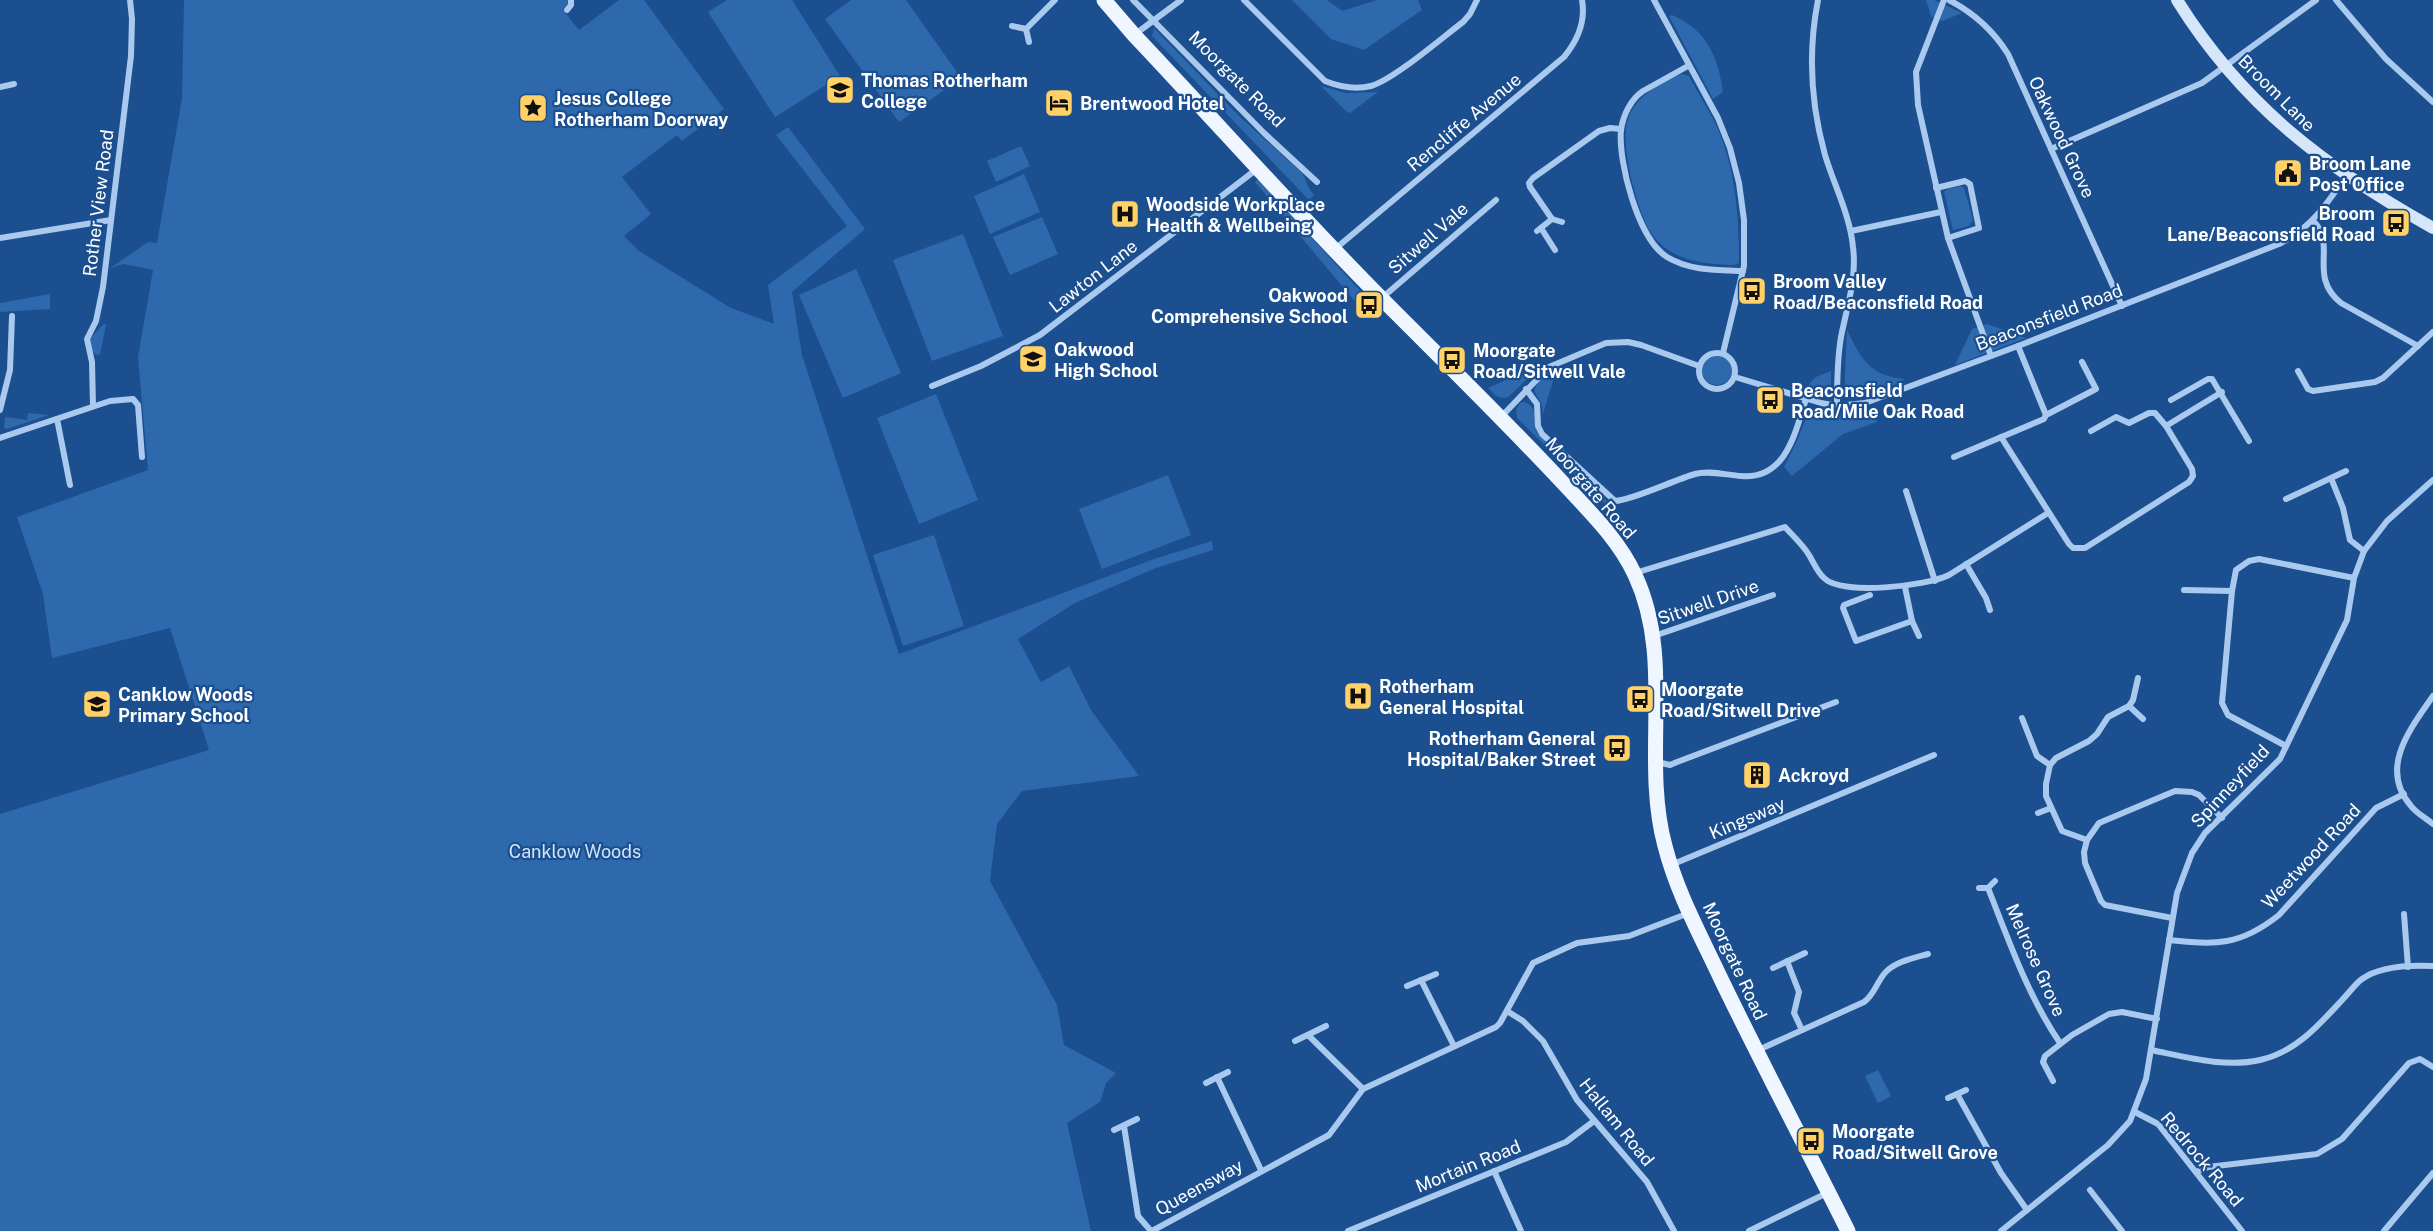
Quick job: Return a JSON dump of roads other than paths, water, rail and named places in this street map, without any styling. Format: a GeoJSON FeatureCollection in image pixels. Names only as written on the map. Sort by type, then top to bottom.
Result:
{"type":"FeatureCollection","features":[{"type":"Feature","properties":{"kind":"main road","name":"Moorgate Road"},"geometry":{"type":"LineString","coordinates":[[1104,0],[1381,299],[1500,418],[1606,530],[1635,573],[1649,613],[1653,636],[1658,814],[1671,865],[1690,912],[1756,1051],[1848,1231]]}},
{"type":"Feature","properties":{"kind":"main road","name":"Broom Lane"},"geometry":{"type":"LineString","coordinates":[[2177,0],[2194,27],[2225,67],[2284,128],[2346,176],[2433,228]]}},
{"type":"Feature","properties":{"kind":"street","name":"Rother View Road"},"geometry":{"type":"LineString","coordinates":[[93,406],[92,362],[87,339],[98,314],[111,220],[131,56],[130,0]]}},
{"type":"Feature","properties":{"kind":"street"},"geometry":{"type":"LineString","coordinates":[[567,10],[571,5],[570,0]]}},
{"type":"Feature","properties":{"kind":"street"},"geometry":{"type":"LineString","coordinates":[[1026,29],[1055,0]]}},
{"type":"Feature","properties":{"kind":"street","name":"Moorgate Road"},"geometry":{"type":"LineString","coordinates":[[1133,0],[1264,134],[1317,182]]}},
{"type":"Feature","properties":{"kind":"street"},"geometry":{"type":"LineString","coordinates":[[1134,35],[1181,0]]}},
{"type":"Feature","properties":{"kind":"street"},"geometry":{"type":"LineString","coordinates":[[1244,0],[1325,81],[1336,85],[1361,88],[1382,82],[1463,22],[1477,0]]}},
{"type":"Feature","properties":{"kind":"street","name":"Rencliffe Avenue"},"geometry":{"type":"LineString","coordinates":[[1334,249],[1564,57],[1581,29],[1582,0]]}},
{"type":"Feature","properties":{"kind":"street"},"geometry":{"type":"LineString","coordinates":[[1654,0],[1718,118],[1735,164],[1744,220],[1743,271],[1723,353]]}},
{"type":"Feature","properties":{"kind":"street"},"geometry":{"type":"LineString","coordinates":[[1818,0],[1813,39],[1814,100],[1825,155],[1851,231],[1854,257],[1853,283],[1839,348],[1837,406]]}},
{"type":"Feature","properties":{"kind":"street"},"geometry":{"type":"LineString","coordinates":[[1944,0],[1916,72],[1918,105],[1948,238],[1991,356]]}},
{"type":"Feature","properties":{"kind":"street","name":"Oakwood Grove"},"geometry":{"type":"LineString","coordinates":[[1949,0],[1960,2],[1985,24],[2001,44],[2121,306]]}},
{"type":"Feature","properties":{"kind":"street"},"geometry":{"type":"LineString","coordinates":[[2051,149],[2202,82],[2316,0]]}},
{"type":"Feature","properties":{"kind":"street"},"geometry":{"type":"LineString","coordinates":[[2336,0],[2386,59],[2433,102]]}},
{"type":"Feature","properties":{"kind":"street"},"geometry":{"type":"LineString","coordinates":[[1012,26],[1026,29]]}},
{"type":"Feature","properties":{"kind":"street"},"geometry":{"type":"LineString","coordinates":[[1026,29],[1029,42]]}},
{"type":"Feature","properties":{"kind":"street"},"geometry":{"type":"LineString","coordinates":[[1688,66],[1637,95],[1628,109],[1621,129],[1622,155],[1633,199],[1640,221],[1657,248],[1679,263],[1699,269],[1743,271]]}},
{"type":"Feature","properties":{"kind":"street"},"geometry":{"type":"LineString","coordinates":[[0,87],[14,84]]}},
{"type":"Feature","properties":{"kind":"street"},"geometry":{"type":"LineString","coordinates":[[1562,222],[1552,219],[1529,183],[1599,131],[1610,128],[1621,129]]}},
{"type":"Feature","properties":{"kind":"street","name":"Lawton Lane"},"geometry":{"type":"LineString","coordinates":[[932,386],[981,366],[1040,335],[1259,167]]}},
{"type":"Feature","properties":{"kind":"street","name":"Beaconsfield Road"},"geometry":{"type":"LineString","coordinates":[[1735,376],[1806,399],[1837,406],[1865,403],[2019,346],[2279,244],[2297,234],[2313,221],[2346,176]]}},
{"type":"Feature","properties":{"kind":"street"},"geometry":{"type":"LineString","coordinates":[[1936,188],[1965,181],[1970,184],[1979,228],[1948,238]]}},
{"type":"Feature","properties":{"kind":"street","name":"Sitwell Vale"},"geometry":{"type":"LineString","coordinates":[[1381,299],[1496,200]]}},
{"type":"Feature","properties":{"kind":"street"},"geometry":{"type":"LineString","coordinates":[[1851,231],[1941,212]]}},
{"type":"Feature","properties":{"kind":"street"},"geometry":{"type":"LineString","coordinates":[[1552,219],[1539,230],[1556,250]]}},
{"type":"Feature","properties":{"kind":"street"},"geometry":{"type":"LineString","coordinates":[[0,238],[111,220]]}},
{"type":"Feature","properties":{"kind":"street"},"geometry":{"type":"LineString","coordinates":[[2313,221],[2322,232],[2324,278],[2332,295],[2341,303],[2418,346]]}},
{"type":"Feature","properties":{"kind":"street"},"geometry":{"type":"LineString","coordinates":[[0,410],[10,370],[12,316]]}},
{"type":"Feature","properties":{"kind":"street"},"geometry":{"type":"LineString","coordinates":[[2298,371],[2306,386],[2313,391],[2374,382],[2383,378],[2433,332]]}},
{"type":"Feature","properties":{"kind":"street"},"geometry":{"type":"LineString","coordinates":[[1500,418],[1549,367],[1606,343],[1628,342],[1641,345],[1699,366]]}},
{"type":"Feature","properties":{"kind":"street"},"geometry":{"type":"LineString","coordinates":[[2019,346],[2046,415]]}},
{"type":"Feature","properties":{"kind":"street"},"geometry":{"type":"LineString","coordinates":[[1711,353],[1723,353],[1733,361],[1735,376],[1725,388],[1715,389],[1701,380],[1699,366],[1711,353]]}},
{"type":"Feature","properties":{"kind":"street"},"geometry":{"type":"LineString","coordinates":[[1954,457],[2044,419],[2046,415],[2096,389],[2082,362]]}},
{"type":"Feature","properties":{"kind":"street"},"geometry":{"type":"LineString","coordinates":[[2171,400],[2208,379],[2216,381],[2248,441]]}},
{"type":"Feature","properties":{"kind":"street"},"geometry":{"type":"LineString","coordinates":[[1526,389],[1537,405],[1538,426],[1542,434],[1610,498],[1619,501],[1698,473],[1747,476],[1770,470],[1778,464],[1790,448],[1806,399]]}},
{"type":"Feature","properties":{"kind":"street"},"geometry":{"type":"LineString","coordinates":[[2166,426],[2222,392]]}},
{"type":"Feature","properties":{"kind":"street"},"geometry":{"type":"LineString","coordinates":[[0,438],[93,406],[124,398],[135,399],[138,405],[142,457]]}},
{"type":"Feature","properties":{"kind":"street"},"geometry":{"type":"LineString","coordinates":[[2001,438],[2069,544],[2073,548],[2085,548],[2189,483],[2193,476],[2192,469],[2166,426],[2155,413],[2149,413],[2129,423],[2116,417],[2091,431]]}},
{"type":"Feature","properties":{"kind":"street"},"geometry":{"type":"LineString","coordinates":[[57,419],[70,485]]}},
{"type":"Feature","properties":{"kind":"street"},"geometry":{"type":"LineString","coordinates":[[2286,499],[2346,471]]}},
{"type":"Feature","properties":{"kind":"street"},"geometry":{"type":"LineString","coordinates":[[2331,478],[2343,508],[2350,540],[2364,551]]}},
{"type":"Feature","properties":{"kind":"street","name":"Spinneyfield"},"geometry":{"type":"LineString","coordinates":[[2001,1231],[2108,1145],[2124,1129],[2135,1112],[2145,1086],[2172,918],[2183,873],[2192,853],[2205,833],[2280,759],[2347,620],[2354,578],[2364,551],[2387,521],[2433,480]]}},
{"type":"Feature","properties":{"kind":"street"},"geometry":{"type":"LineString","coordinates":[[1906,490],[1935,581]]}},
{"type":"Feature","properties":{"kind":"street"},"geometry":{"type":"LineString","coordinates":[[1635,573],[1785,527],[1809,554],[1825,579],[1837,586],[1905,586],[1935,581],[2048,513]]}},
{"type":"Feature","properties":{"kind":"street"},"geometry":{"type":"LineString","coordinates":[[2286,746],[2224,711],[2222,703],[2236,570],[2249,561],[2259,559],[2354,578]]}},
{"type":"Feature","properties":{"kind":"street"},"geometry":{"type":"LineString","coordinates":[[1966,564],[1986,598],[1990,610]]}},
{"type":"Feature","properties":{"kind":"street"},"geometry":{"type":"LineString","coordinates":[[1905,586],[1912,621],[1918,636]]}},
{"type":"Feature","properties":{"kind":"street"},"geometry":{"type":"LineString","coordinates":[[2184,590],[2232,591]]}},
{"type":"Feature","properties":{"kind":"street"},"geometry":{"type":"LineString","coordinates":[[1870,595],[1844,605],[1843,608],[1856,641],[1912,621]]}},
{"type":"Feature","properties":{"kind":"street","name":"Sitwell Drive"},"geometry":{"type":"LineString","coordinates":[[1653,636],[1773,596]]}},
{"type":"Feature","properties":{"kind":"street"},"geometry":{"type":"LineString","coordinates":[[2087,840],[2062,831],[2051,808],[2046,784],[2050,765],[2056,758],[2089,741],[2097,734],[2108,717],[2129,706],[2138,678]]}},
{"type":"Feature","properties":{"kind":"street"},"geometry":{"type":"LineString","coordinates":[[2433,696],[2399,751],[2397,767],[2399,784],[2410,806],[2433,824]]}},
{"type":"Feature","properties":{"kind":"street"},"geometry":{"type":"LineString","coordinates":[[1656,762],[1670,765],[1836,702]]}},
{"type":"Feature","properties":{"kind":"street"},"geometry":{"type":"LineString","coordinates":[[2129,706],[2143,719]]}},
{"type":"Feature","properties":{"kind":"street"},"geometry":{"type":"LineString","coordinates":[[2022,718],[2037,756],[2050,765]]}},
{"type":"Feature","properties":{"kind":"street","name":"Kingsway"},"geometry":{"type":"LineString","coordinates":[[1671,865],[1935,755]]}},
{"type":"Feature","properties":{"kind":"street"},"geometry":{"type":"LineString","coordinates":[[2172,918],[2104,905],[2085,863],[2084,852],[2087,840],[2099,823],[2175,791],[2199,795],[2222,818]]}},
{"type":"Feature","properties":{"kind":"street","name":"Weetwood Road"},"geometry":{"type":"LineString","coordinates":[[2169,940],[2211,944],[2246,936],[2263,928],[2278,915],[2376,808],[2404,794]]}},
{"type":"Feature","properties":{"kind":"street"},"geometry":{"type":"LineString","coordinates":[[2038,813],[2051,808]]}},
{"type":"Feature","properties":{"kind":"street","name":"Melrose Grove"},"geometry":{"type":"LineString","coordinates":[[1979,888],[1989,888],[1995,881]]}},
{"type":"Feature","properties":{"kind":"street","name":"Melrose Grove"},"geometry":{"type":"LineString","coordinates":[[1989,888],[2012,950],[2044,1018],[2060,1043]]}},
{"type":"Feature","properties":{"kind":"street","name":"Queensway"},"geometry":{"type":"LineString","coordinates":[[1124,1125],[1138,1216],[1152,1231],[1329,1135],[1363,1089],[1496,1026],[1500,1023],[1533,963],[1577,943],[1629,936],[1690,912]]}},
{"type":"Feature","properties":{"kind":"street"},"geometry":{"type":"LineString","coordinates":[[2404,914],[2408,967]]}},
{"type":"Feature","properties":{"kind":"street"},"geometry":{"type":"LineString","coordinates":[[1773,968],[1805,953]]}},
{"type":"Feature","properties":{"kind":"street"},"geometry":{"type":"LineString","coordinates":[[1756,1051],[1864,1002],[1871,997],[1883,975],[1890,968],[1905,960],[1928,954]]}},
{"type":"Feature","properties":{"kind":"street"},"geometry":{"type":"LineString","coordinates":[[1787,961],[1799,992],[1794,1013],[1802,1030]]}},
{"type":"Feature","properties":{"kind":"street"},"geometry":{"type":"LineString","coordinates":[[2151,1050],[2208,1061],[2259,1060],[2278,1054],[2313,1032],[2361,980],[2384,970],[2433,966]]}},
{"type":"Feature","properties":{"kind":"street"},"geometry":{"type":"LineString","coordinates":[[1407,986],[1436,974]]}},
{"type":"Feature","properties":{"kind":"street"},"geometry":{"type":"LineString","coordinates":[[1421,980],[1454,1046]]}},
{"type":"Feature","properties":{"kind":"street","name":"Hallam Road"},"geometry":{"type":"LineString","coordinates":[[1507,1011],[1523,1021],[1543,1041],[1570,1089],[1594,1121],[1638,1169],[1674,1231]]}},
{"type":"Feature","properties":{"kind":"street","name":"Melrose Grove"},"geometry":{"type":"LineString","coordinates":[[2053,1081],[2043,1059],[2060,1043],[2094,1021],[2116,1012],[2157,1019]]}},
{"type":"Feature","properties":{"kind":"street"},"geometry":{"type":"LineString","coordinates":[[1295,1041],[1326,1026]]}},
{"type":"Feature","properties":{"kind":"street"},"geometry":{"type":"LineString","coordinates":[[1308,1035],[1363,1089]]}},
{"type":"Feature","properties":{"kind":"street"},"geometry":{"type":"LineString","coordinates":[[2196,1172],[2208,1167],[2317,1154],[2342,1139],[2409,1063],[2420,1059],[2433,1067]]}},
{"type":"Feature","properties":{"kind":"street"},"geometry":{"type":"LineString","coordinates":[[1206,1083],[1228,1072]]}},
{"type":"Feature","properties":{"kind":"street","name":"Queensway"},"geometry":{"type":"LineString","coordinates":[[1217,1077],[1261,1170]]}},
{"type":"Feature","properties":{"kind":"street"},"geometry":{"type":"LineString","coordinates":[[1948,1098],[1966,1090]]}},
{"type":"Feature","properties":{"kind":"street"},"geometry":{"type":"LineString","coordinates":[[1957,1094],[2001,1173],[2027,1210]]}},
{"type":"Feature","properties":{"kind":"street","name":"Redrock Road"},"geometry":{"type":"LineString","coordinates":[[2135,1112],[2158,1124],[2242,1231]]}},
{"type":"Feature","properties":{"kind":"street"},"geometry":{"type":"LineString","coordinates":[[1114,1130],[1137,1119]]}},
{"type":"Feature","properties":{"kind":"street","name":"Mortain Road"},"geometry":{"type":"LineString","coordinates":[[1348,1231],[1566,1142],[1594,1121]]}},
{"type":"Feature","properties":{"kind":"street"},"geometry":{"type":"LineString","coordinates":[[1494,1171],[1521,1231]]}},
{"type":"Feature","properties":{"kind":"street"},"geometry":{"type":"LineString","coordinates":[[2384,1231],[2433,1173]]}},
{"type":"Feature","properties":{"kind":"street"},"geometry":{"type":"LineString","coordinates":[[2090,1190],[2122,1231]]}},
{"type":"Feature","properties":{"kind":"street"},"geometry":{"type":"LineString","coordinates":[[1749,1231],[1829,1192]]}},
{"type":"Feature","properties":{"kind":"place","name":"Thomas Rotherham College"},"geometry":{"type":"Point","coordinates":[840,90]}},
{"type":"Feature","properties":{"kind":"place","name":"Brentwood Hotel"},"geometry":{"type":"Point","coordinates":[1059,103]}},
{"type":"Feature","properties":{"kind":"place","name":"Jesus College Rotherham Doorway"},"geometry":{"type":"Point","coordinates":[533,108]}},
{"type":"Feature","properties":{"kind":"place","name":"Broom Lane Post Office"},"geometry":{"type":"Point","coordinates":[2288,173]}},
{"type":"Feature","properties":{"kind":"place","name":"Woodside Workplace Health & Wellbeing"},"geometry":{"type":"Point","coordinates":[1125,214]}},
{"type":"Feature","properties":{"kind":"place","name":"Broom Lane/Beaconsfield Road"},"geometry":{"type":"Point","coordinates":[2396,223]}},
{"type":"Feature","properties":{"kind":"place","name":"Broom Valley Road/Beaconsfield Road"},"geometry":{"type":"Point","coordinates":[1752,291]}},
{"type":"Feature","properties":{"kind":"place","name":"Oakwood Comprehensive School"},"geometry":{"type":"Point","coordinates":[1369,305]}},
{"type":"Feature","properties":{"kind":"place","name":"Oakwood High School"},"geometry":{"type":"Point","coordinates":[1033,359]}},
{"type":"Feature","properties":{"kind":"place","name":"Moorgate Road/Sitwell Vale"},"geometry":{"type":"Point","coordinates":[1452,360]}},
{"type":"Feature","properties":{"kind":"place","name":"Beaconsfield Road/Mile Oak Road"},"geometry":{"type":"Point","coordinates":[1770,400]}},
{"type":"Feature","properties":{"kind":"place","name":"Rotherham General Hospital"},"geometry":{"type":"Point","coordinates":[1358,696]}},
{"type":"Feature","properties":{"kind":"place","name":"Moorgate Road/Sitwell Drive"},"geometry":{"type":"Point","coordinates":[1640,699]}},
{"type":"Feature","properties":{"kind":"place","name":"Canklow Woods Primary School"},"geometry":{"type":"Point","coordinates":[97,704]}},
{"type":"Feature","properties":{"kind":"place","name":"Rotherham General Hospital/Baker Street"},"geometry":{"type":"Point","coordinates":[1617,748]}},
{"type":"Feature","properties":{"kind":"place","name":"Ackroyd"},"geometry":{"type":"Point","coordinates":[1757,775]}},
{"type":"Feature","properties":{"kind":"place","name":"Moorgate Road/Sitwell Grove"},"geometry":{"type":"Point","coordinates":[1811,1141]}},
{"type":"Feature","properties":{"kind":"park label","name":"Canklow Woods"},"geometry":{"type":"Point","coordinates":[575,851]}}]}
